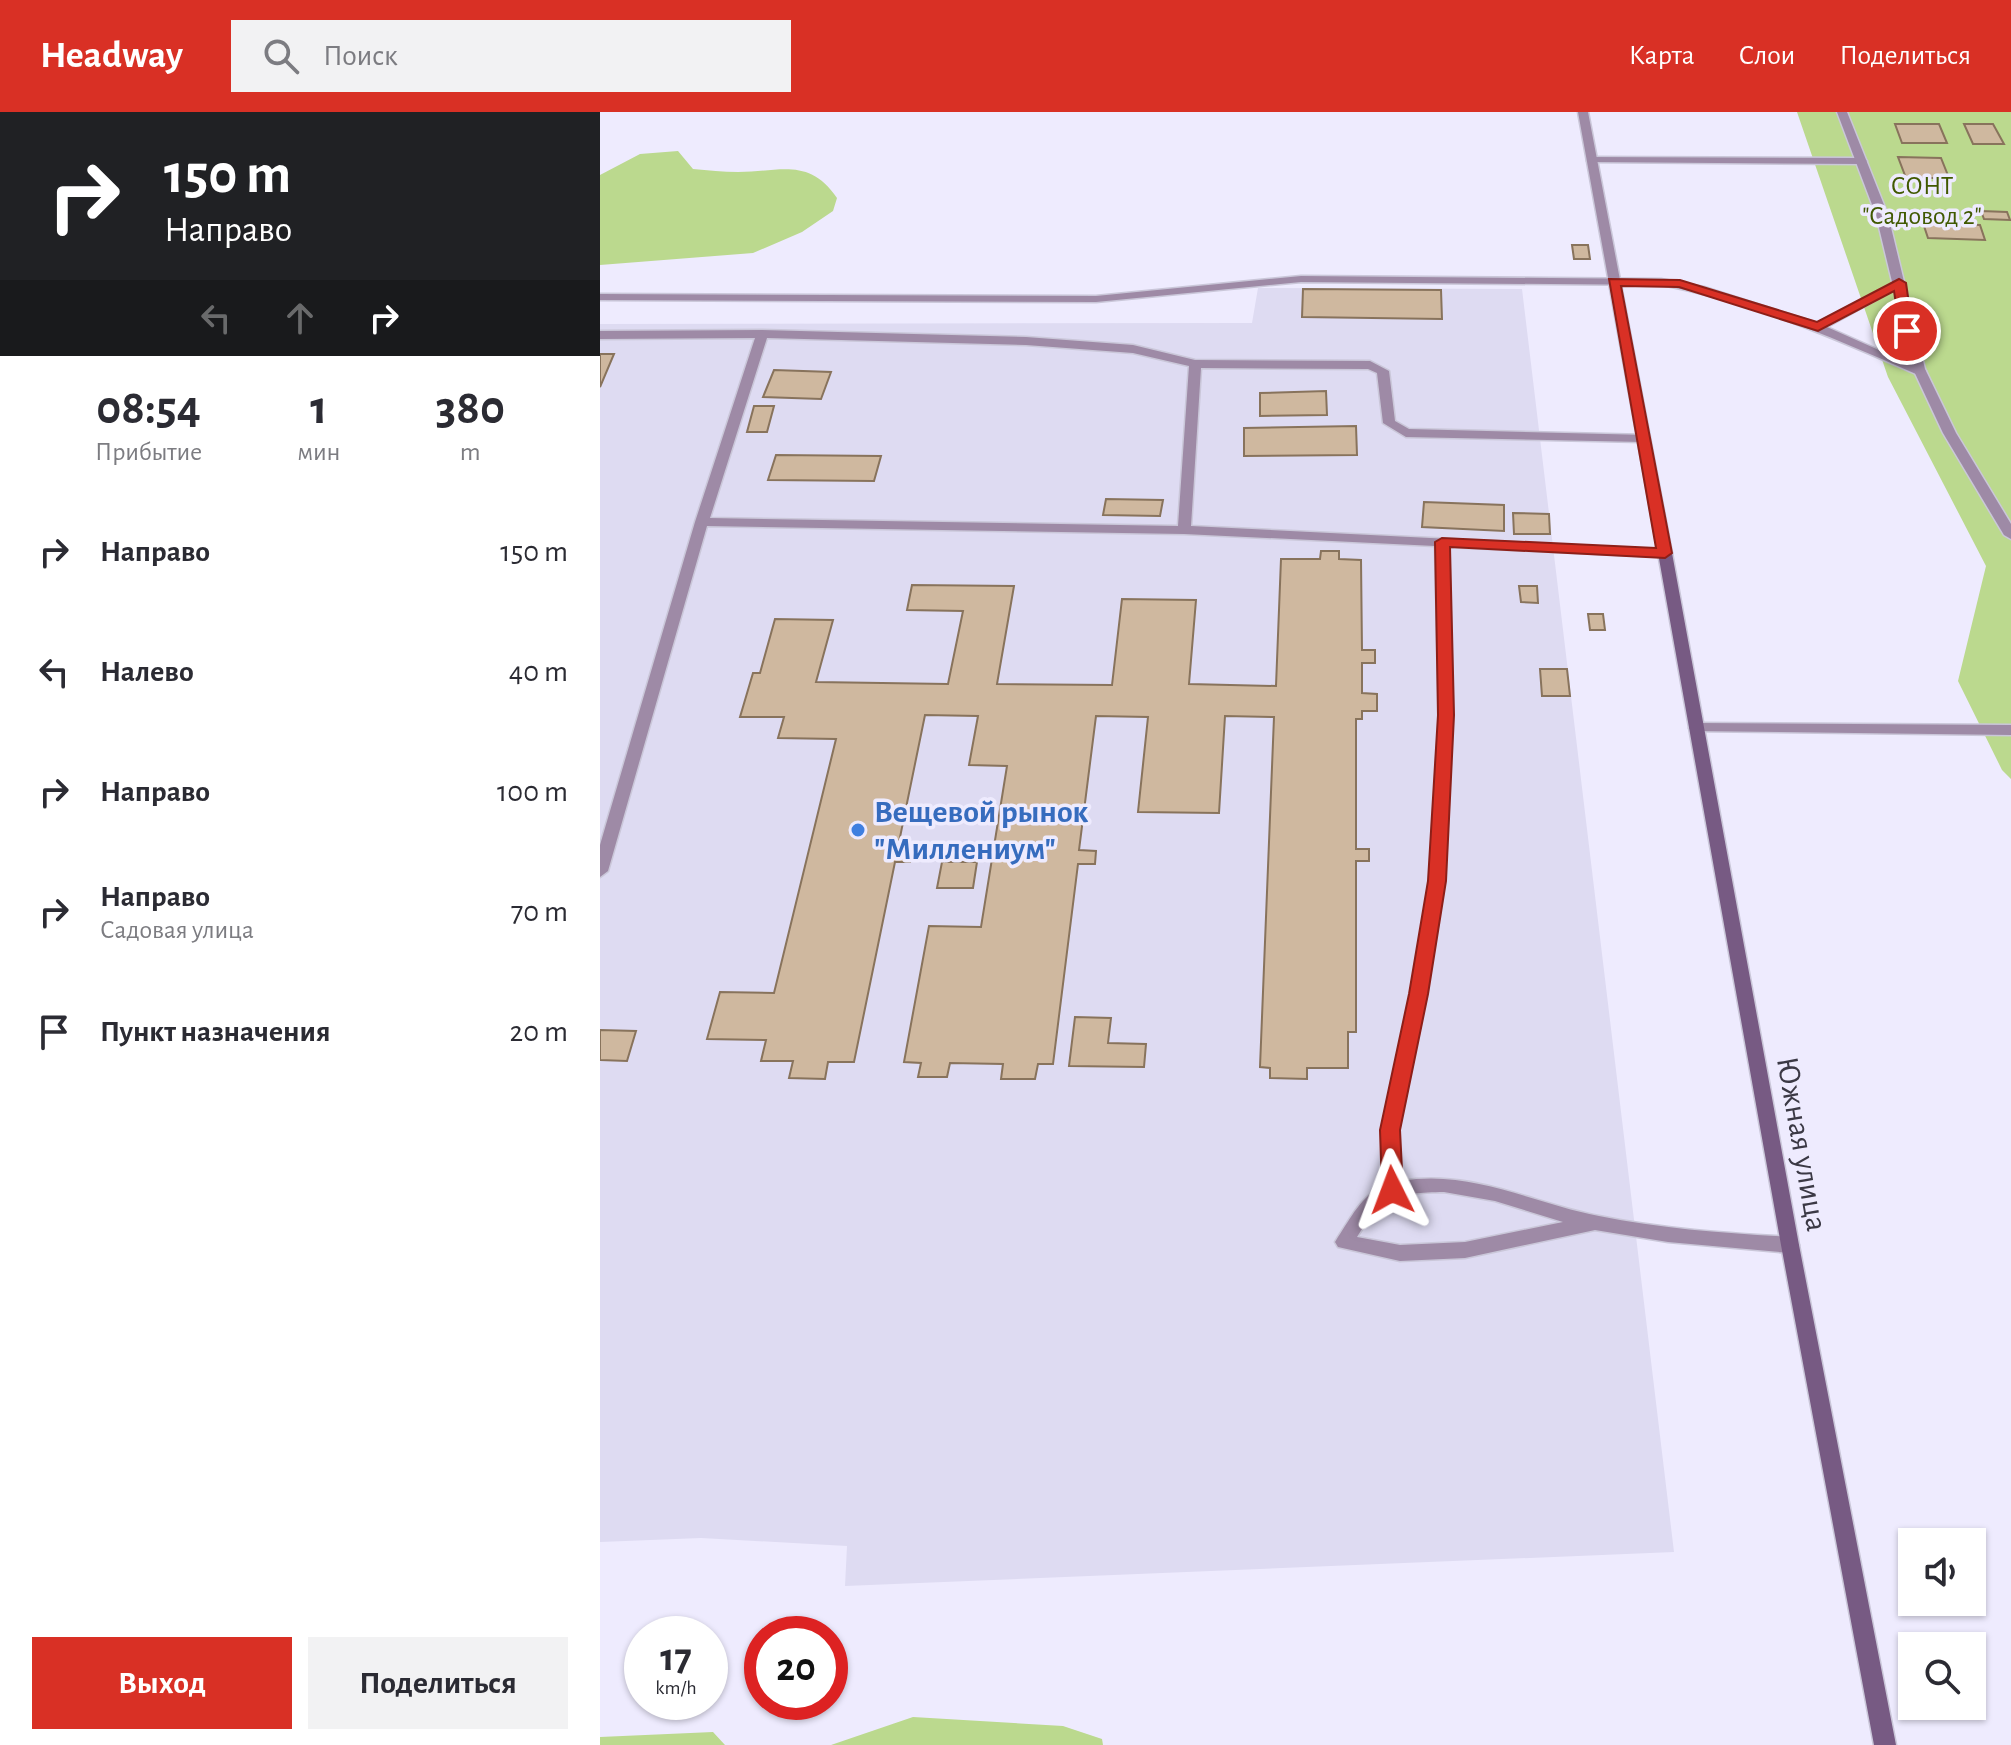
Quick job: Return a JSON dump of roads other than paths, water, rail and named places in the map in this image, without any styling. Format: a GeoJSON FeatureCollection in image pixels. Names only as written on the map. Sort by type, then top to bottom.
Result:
{"type":"FeatureCollection","features":[{"type":"Feature","properties":{"kind":"street"},"geometry":{"type":"LineString","coordinates":[[702,522],[1184,530],[1665,553],[1583,112]]}},
{"type":"Feature","properties":{"kind":"street"},"geometry":{"type":"LineString","coordinates":[[1842,112],[1882,214],[1907,331],[1920,371],[1937,409],[2011,535]]}},
{"type":"Feature","properties":{"kind":"street"},"geometry":{"type":"LineString","coordinates":[[1591,159],[1862,161]]}},
{"type":"Feature","properties":{"kind":"street"},"geometry":{"type":"LineString","coordinates":[[600,297],[1096,299],[1301,279],[1680,284],[1818,327],[1920,371]]}},
{"type":"Feature","properties":{"kind":"street"},"geometry":{"type":"LineString","coordinates":[[1818,327],[1899,283]]}},
{"type":"Feature","properties":{"kind":"street"},"geometry":{"type":"LineString","coordinates":[[600,335],[762,334],[1091,344],[1133,349],[1195,364],[1370,365],[1383,371],[1389,423],[1406,433],[1643,438]]}},
{"type":"Feature","properties":{"kind":"street"},"geometry":{"type":"LineString","coordinates":[[600,871],[702,522],[762,334]]}},
{"type":"Feature","properties":{"kind":"street"},"geometry":{"type":"LineString","coordinates":[[1184,530],[1195,364]]}},
{"type":"Feature","properties":{"kind":"street"},"geometry":{"type":"LineString","coordinates":[[1392,1190],[1390,1130],[1419,994],[1437,881],[1446,715],[1442,542]]}},
{"type":"Feature","properties":{"kind":"street","name":"Южная улица"},"geometry":{"type":"LineString","coordinates":[[1665,553],[1790,1245],[1885,1745]]}},
{"type":"Feature","properties":{"kind":"street"},"geometry":{"type":"LineString","coordinates":[[1696,728],[2011,730]]}},
{"type":"Feature","properties":{"kind":"street"},"geometry":{"type":"LineString","coordinates":[[1595,1223],[1465,1250],[1400,1253],[1344,1242],[1376,1198],[1392,1190],[1426,1186],[1472,1189],[1595,1223],[1667,1234],[1790,1245]]}},
{"type":"Feature","properties":{"kind":"place","name":"Вещевой рынок \"Миллениум\""},"geometry":{"type":"Point","coordinates":[858,830]}},
{"type":"Feature","properties":{"kind":"park label","name":"СОНТ \"Садовод 2\""},"geometry":{"type":"Point","coordinates":[1922,201]}}]}
